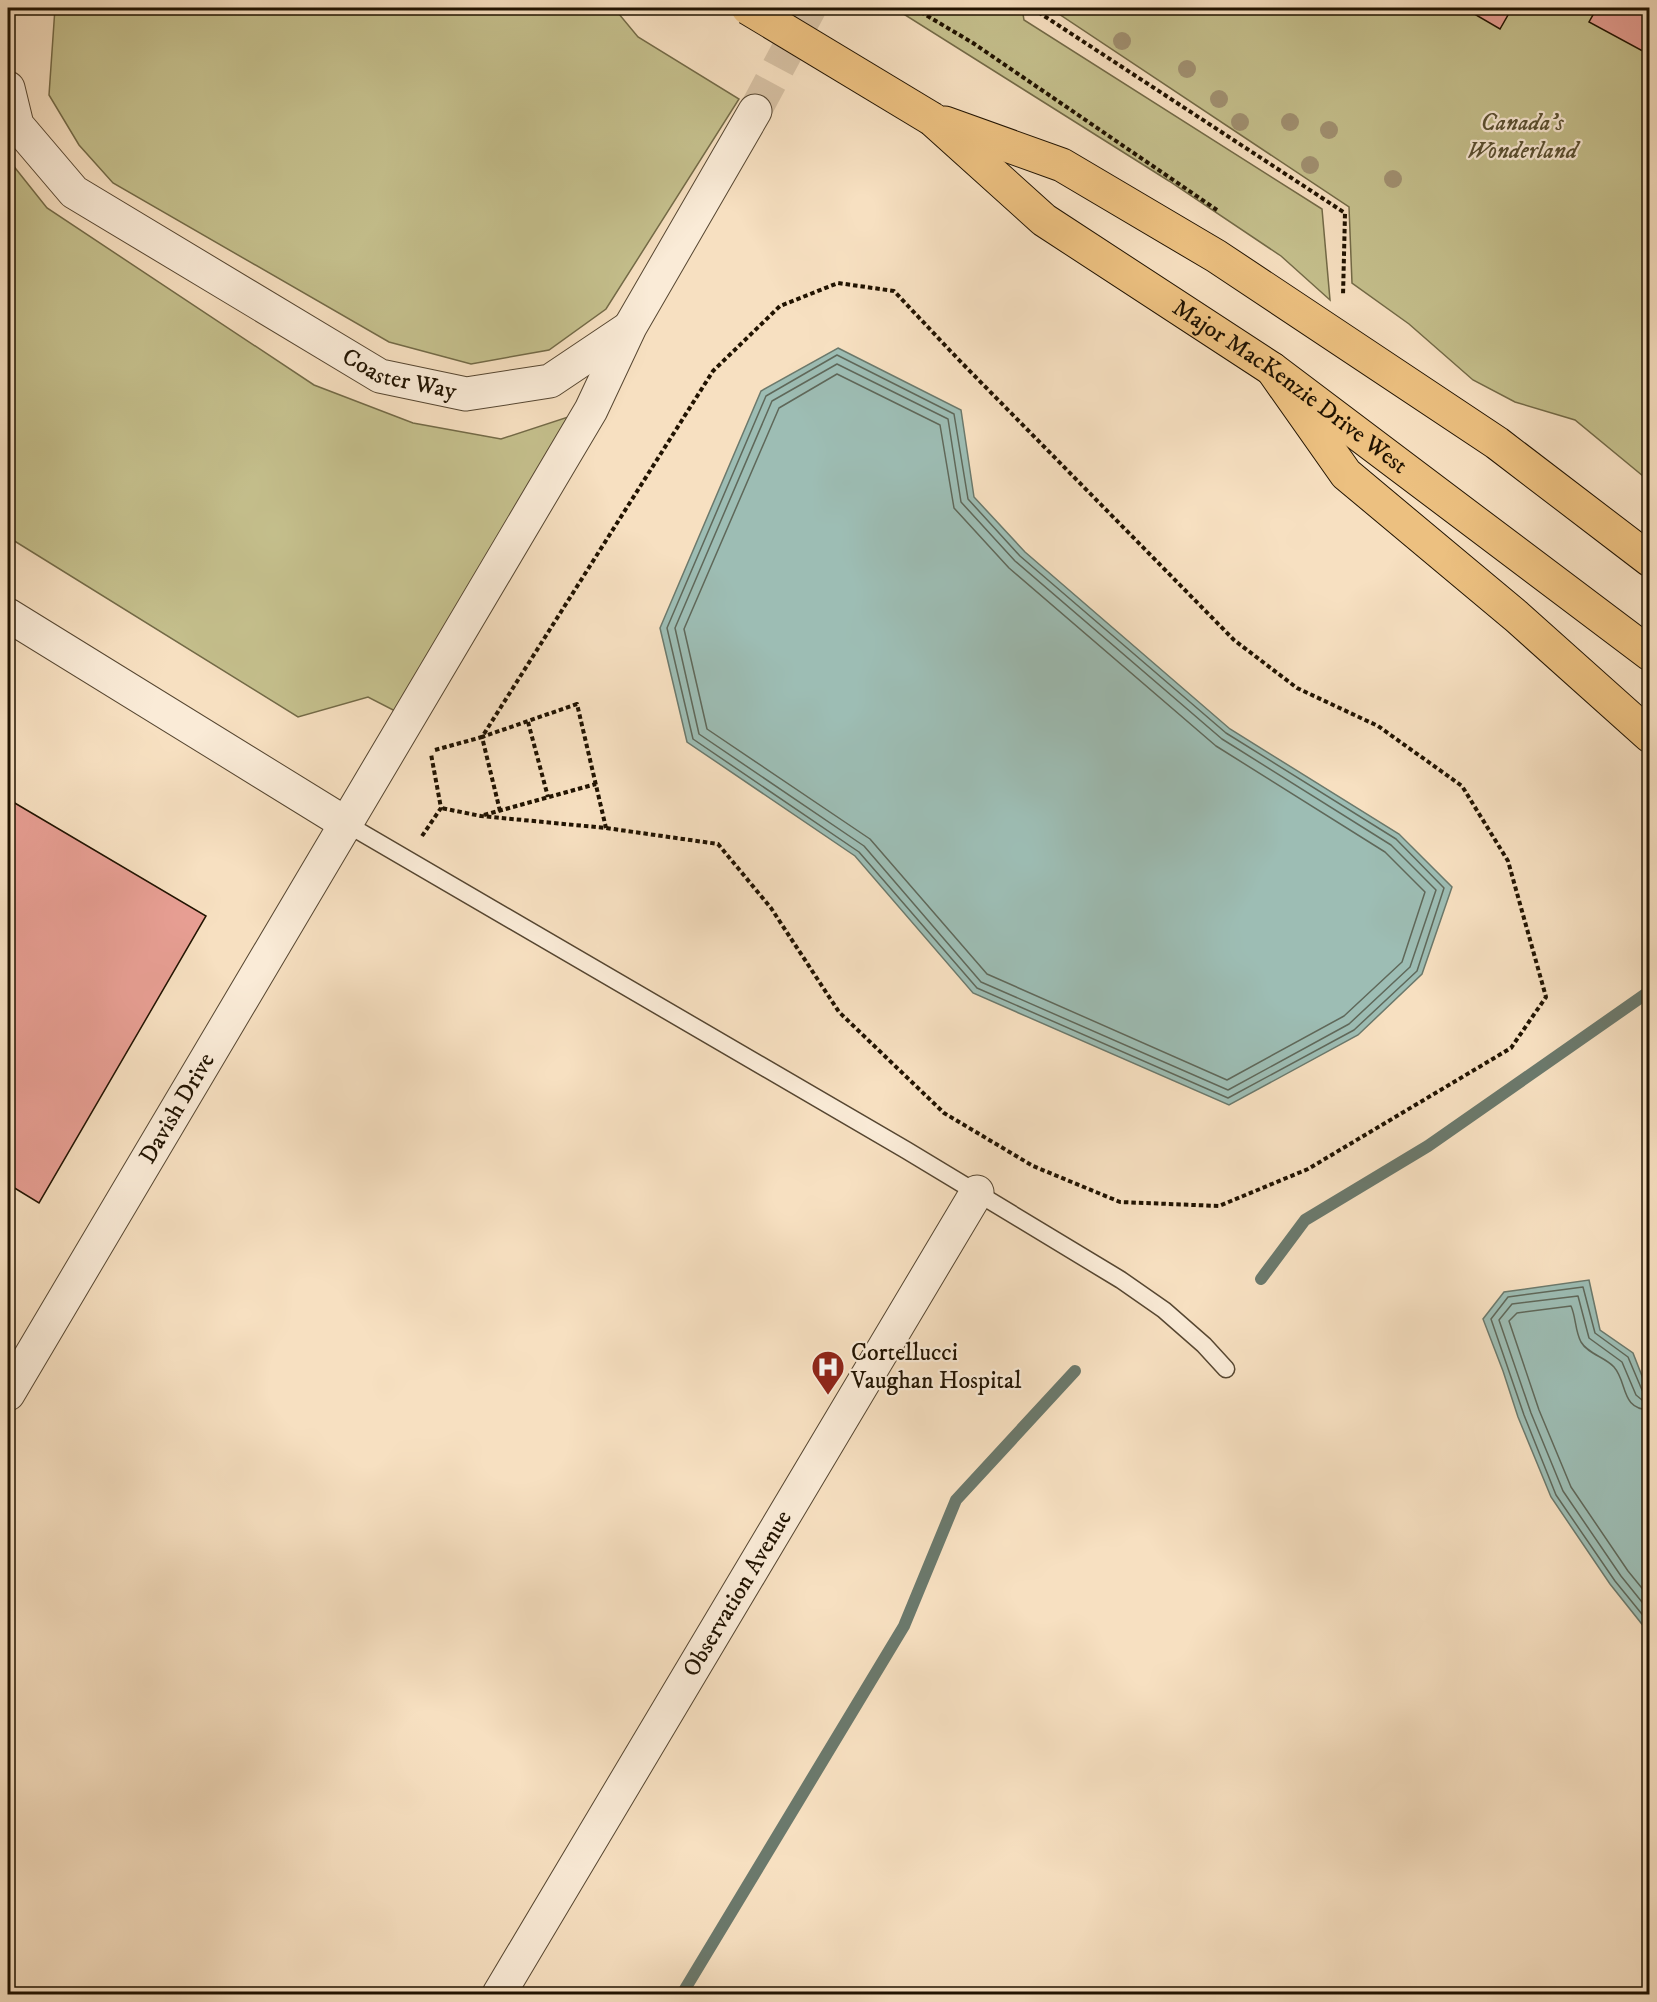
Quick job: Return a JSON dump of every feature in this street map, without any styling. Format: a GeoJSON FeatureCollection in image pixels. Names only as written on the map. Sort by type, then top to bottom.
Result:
{"type":"FeatureCollection","features":[{"type":"Feature","properties":{"kind":"main road","name":"Major MacKenzie Drive West"},"geometry":{"type":"LineString","coordinates":[[748,8],[932,118],[1062,165],[1216,256],[1497,443],[1650,560]]}},
{"type":"Feature","properties":{"kind":"main road","name":"Major MacKenzie Drive West"},"geometry":{"type":"LineString","coordinates":[[932,118],[1044,220],[1272,369],[1650,654]]}},
{"type":"Feature","properties":{"kind":"main road"},"geometry":{"type":"LineString","coordinates":[[1272,369],[1346,474],[1516,615],[1650,736]]}},
{"type":"Feature","properties":{"kind":"street","name":"Coaster Way"},"geometry":{"type":"LineString","coordinates":[[8,88],[17,125],[74,192],[380,376],[466,394],[549,381],[630,327],[755,111]]}},
{"type":"Feature","properties":{"kind":"street","name":"Davish Drive"},"geometry":{"type":"LineString","coordinates":[[8,1394],[591,410],[630,327]]}},
{"type":"Feature","properties":{"kind":"street"},"geometry":{"type":"LineString","coordinates":[[8,615],[345,823]]}},
{"type":"Feature","properties":{"kind":"street","name":"Observation Avenue"},"geometry":{"type":"LineString","coordinates":[[500,1995],[977,1192]]}},
{"type":"Feature","properties":{"kind":"lane"},"geometry":{"type":"LineString","coordinates":[[345,823],[977,1192],[1121,1280],[1164,1310],[1204,1345],[1226,1369]]}},
{"type":"Feature","properties":{"kind":"path"},"geometry":{"type":"LineString","coordinates":[[914,8],[973,43],[1225,215]]}},
{"type":"Feature","properties":{"kind":"path"},"geometry":{"type":"LineString","coordinates":[[1032,8],[1345,213],[1342,295],[1351,302]]}},
{"type":"Feature","properties":{"kind":"path"},"geometry":{"type":"LineString","coordinates":[[441,808],[482,816],[606,828],[718,844],[771,908],[839,1012],[944,1113],[1033,1166],[1120,1202],[1219,1206],[1308,1169],[1511,1048],[1546,997],[1508,861],[1462,786],[1378,726],[1297,688],[1234,640],[894,291],[838,283],[780,306],[713,371],[482,737],[501,811]]}},
{"type":"Feature","properties":{"kind":"path"},"geometry":{"type":"LineString","coordinates":[[441,808],[430,751],[482,737],[578,704],[606,828]]}},
{"type":"Feature","properties":{"kind":"path"},"geometry":{"type":"LineString","coordinates":[[528,722],[548,797]]}},
{"type":"Feature","properties":{"kind":"path"},"geometry":{"type":"LineString","coordinates":[[482,816],[596,784]]}},
{"type":"Feature","properties":{"kind":"path"},"geometry":{"type":"LineString","coordinates":[[407,859],[441,808]]}},
{"type":"Feature","properties":{"kind":"green space"},"geometry":{"type":"Polygon","coordinates":[[[55,8],[609,8],[619,14],[638,37],[739,99],[606,309],[549,350],[471,364],[389,342],[113,183],[79,145],[49,95],[55,8]]]}},
{"type":"Feature","properties":{"kind":"green space"},"geometry":{"type":"Polygon","coordinates":[[[894,8],[1022,8],[1024,20],[1322,209],[1330,300],[1281,256],[1169,181],[894,8]]]}},
{"type":"Feature","properties":{"kind":"green space","name":"Canada's Wonderland"},"geometry":{"type":"Polygon","coordinates":[[[1055,8],[1649,8],[1649,481],[1575,420],[1515,402],[1473,380],[1409,324],[1352,283],[1349,207],[1056,12],[1055,8]]]}},
{"type":"Feature","properties":{"kind":"green space"},"geometry":{"type":"Polygon","coordinates":[[[8,159],[47,208],[314,385],[413,423],[501,439],[568,417],[397,712],[368,697],[298,717],[8,537],[8,159]]]}},
{"type":"Feature","properties":{"kind":"water"},"geometry":{"type":"Polygon","coordinates":[[[838,348],[961,410],[974,497],[1025,552],[1230,729],[1399,834],[1452,887],[1422,974],[1358,1035],[1229,1105],[973,993],[855,856],[687,742],[660,628],[761,391],[838,348]]]}},
{"type":"Feature","properties":{"kind":"water"},"geometry":{"type":"Polygon","coordinates":[[[1589,1280],[1600,1330],[1633,1353],[1649,1394],[1649,1633],[1610,1584],[1551,1497],[1518,1417],[1483,1319],[1504,1292],[1589,1280]]]}},
{"type":"Feature","properties":{"kind":"building"},"geometry":{"type":"Polygon","coordinates":[[[1464,8],[1512,8],[1500,29],[1464,8]]]}},
{"type":"Feature","properties":{"kind":"building"},"geometry":{"type":"Polygon","coordinates":[[[1597,8],[1650,8],[1650,55],[1589,22],[1597,8]]]}},
{"type":"Feature","properties":{"kind":"building"},"geometry":{"type":"Polygon","coordinates":[[[8,799],[206,916],[39,1203],[8,1184],[8,799]]]}},
{"type":"Feature","properties":{"kind":"waterway"},"geometry":{"type":"LineString","coordinates":[[1261,1279],[1305,1220],[1428,1146],[1650,991]]}},
{"type":"Feature","properties":{"kind":"waterway"},"geometry":{"type":"LineString","coordinates":[[682,1994],[904,1626],[956,1500],[1075,1371]]}},
{"type":"Feature","properties":{"kind":"tunnel"},"geometry":{"type":"LineString","coordinates":[[755,111],[810,8]]}},
{"type":"Feature","properties":{"kind":"place","name":"Cortellucci Vaughan Hospital"},"geometry":{"type":"Point","coordinates":[828,1396]}}]}
